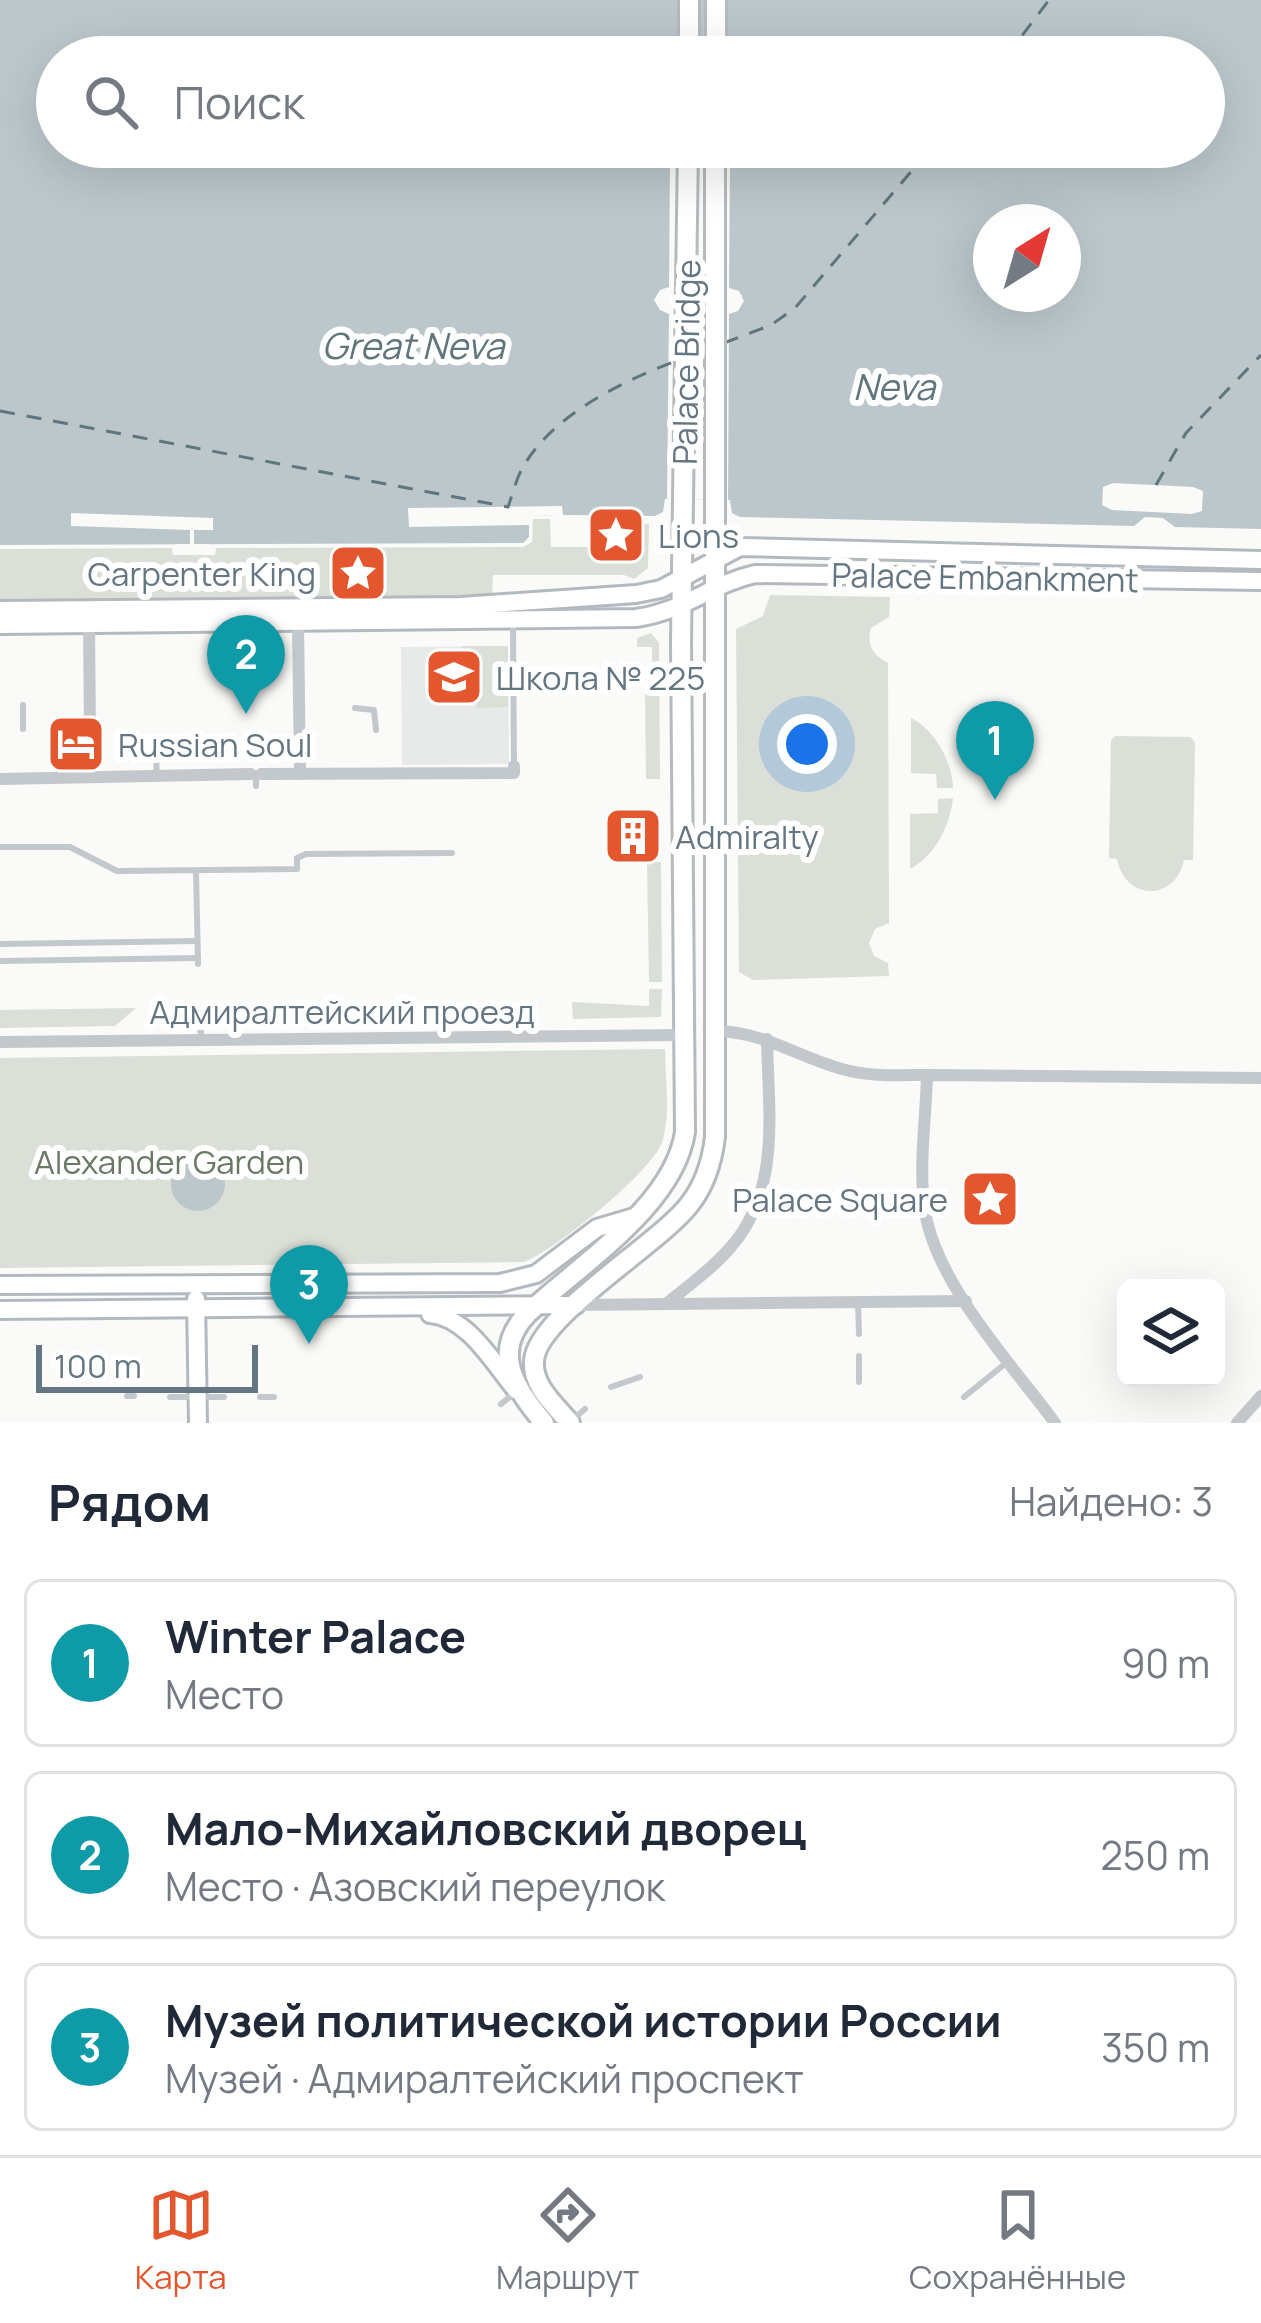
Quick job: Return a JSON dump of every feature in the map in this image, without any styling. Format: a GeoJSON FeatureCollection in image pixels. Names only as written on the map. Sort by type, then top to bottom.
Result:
{"type":"FeatureCollection","features":[{"type":"Feature","properties":{"kind":"main road"},"geometry":{"type":"LineString","coordinates":[[689,0],[689,36]]}},
{"type":"Feature","properties":{"kind":"main road"},"geometry":{"type":"LineString","coordinates":[[716,0],[716,36]]}},
{"type":"Feature","properties":{"kind":"main road","name":"Palace Bridge"},"geometry":{"type":"LineString","coordinates":[[685,1035],[682,578],[688,168]]}},
{"type":"Feature","properties":{"kind":"main road","name":"Palace Bridge"},"geometry":{"type":"LineString","coordinates":[[715,168],[712,560],[717,1031]]}},
{"type":"Feature","properties":{"kind":"main road"},"geometry":{"type":"LineString","coordinates":[[0,610],[461,606],[636,594],[661,589],[740,547],[1261,560]]}},
{"type":"Feature","properties":{"kind":"main road","name":"Palace Embankment"},"geometry":{"type":"LineString","coordinates":[[0,625],[636,618],[682,608],[754,574],[1261,581]]}},
{"type":"Feature","properties":{"kind":"main road"},"geometry":{"type":"LineString","coordinates":[[574,1418],[538,1384],[533,1360],[542,1337],[675,1220],[699,1191],[715,1137],[717,1031]]}},
{"type":"Feature","properties":{"kind":"main road"},"geometry":{"type":"LineString","coordinates":[[519,1394],[509,1371],[508,1348],[516,1327],[634,1217],[667,1180],[680,1152],[685,1122],[685,1035]]}},
{"type":"Feature","properties":{"kind":"main road"},"geometry":{"type":"LineString","coordinates":[[0,1285],[513,1281],[546,1269],[597,1228],[634,1217]]}},
{"type":"Feature","properties":{"kind":"main road"},"geometry":{"type":"LineString","coordinates":[[184,1285],[199,1308],[198,1423]]}},
{"type":"Feature","properties":{"kind":"main road"},"geometry":{"type":"LineString","coordinates":[[0,1310],[575,1305]]}},
{"type":"Feature","properties":{"kind":"main road"},"geometry":{"type":"LineString","coordinates":[[408,1306],[418,1314],[455,1321],[544,1423]]}},
{"type":"Feature","properties":{"kind":"street"},"geometry":{"type":"LineString","coordinates":[[298,623],[294,711],[300,774]]}},
{"type":"Feature","properties":{"kind":"street"},"geometry":{"type":"LineString","coordinates":[[88,624],[91,777]]}},
{"type":"Feature","properties":{"kind":"street"},"geometry":{"type":"LineString","coordinates":[[0,778],[23,773],[141,782],[157,776],[256,777],[377,770],[514,773],[514,766]]}},
{"type":"Feature","properties":{"kind":"street"},"geometry":{"type":"LineString","coordinates":[[717,1031],[767,1039],[844,1070],[870,1075],[1261,1078]]}},
{"type":"Feature","properties":{"kind":"street","name":"Адмиралтейский проезд"},"geometry":{"type":"LineString","coordinates":[[0,1042],[685,1035]]}},
{"type":"Feature","properties":{"kind":"street"},"geometry":{"type":"LineString","coordinates":[[666,1304],[735,1243],[762,1194],[769,1159],[767,1039]]}},
{"type":"Feature","properties":{"kind":"street"},"geometry":{"type":"LineString","coordinates":[[927,1075],[924,1204],[937,1252],[966,1301],[1055,1423]]}},
{"type":"Feature","properties":{"kind":"street"},"geometry":{"type":"LineString","coordinates":[[575,1305],[966,1301]]}},
{"type":"Feature","properties":{"kind":"street"},"geometry":{"type":"LineString","coordinates":[[1237,1423],[1261,1396]]}},
{"type":"Feature","properties":{"kind":"lane"},"geometry":{"type":"LineString","coordinates":[[513,619],[514,766]]}},
{"type":"Feature","properties":{"kind":"lane"},"geometry":{"type":"LineString","coordinates":[[23,705],[23,729]]}},
{"type":"Feature","properties":{"kind":"lane"},"geometry":{"type":"LineString","coordinates":[[355,708],[374,710],[376,730]]}},
{"type":"Feature","properties":{"kind":"lane"},"geometry":{"type":"LineString","coordinates":[[156,758],[157,776]]}},
{"type":"Feature","properties":{"kind":"lane"},"geometry":{"type":"LineString","coordinates":[[0,847],[70,848],[117,871],[297,869],[298,858],[306,854],[452,853]]}},
{"type":"Feature","properties":{"kind":"lane"},"geometry":{"type":"LineString","coordinates":[[0,961],[198,961],[196,871]]}},
{"type":"Feature","properties":{"kind":"lane"},"geometry":{"type":"LineString","coordinates":[[0,944],[197,941]]}},
{"type":"Feature","properties":{"kind":"lane"},"geometry":{"type":"LineString","coordinates":[[200,1016],[201,1040]]}},
{"type":"Feature","properties":{"kind":"lane"},"geometry":{"type":"LineString","coordinates":[[858,1302],[859,1334]]}},
{"type":"Feature","properties":{"kind":"lane"},"geometry":{"type":"LineString","coordinates":[[859,1356],[860,1382]]}},
{"type":"Feature","properties":{"kind":"lane"},"geometry":{"type":"LineString","coordinates":[[964,1397],[1009,1361]]}},
{"type":"Feature","properties":{"kind":"lane"},"geometry":{"type":"LineString","coordinates":[[611,1387],[640,1377]]}},
{"type":"Feature","properties":{"kind":"lane"},"geometry":{"type":"LineString","coordinates":[[501,1404],[519,1394]]}},
{"type":"Feature","properties":{"kind":"lane"},"geometry":{"type":"LineString","coordinates":[[170,1397],[224,1397]]}},
{"type":"Feature","properties":{"kind":"lane"},"geometry":{"type":"LineString","coordinates":[[260,1397],[274,1397]]}},
{"type":"Feature","properties":{"kind":"shaded area","name":"Школа № 225"},"geometry":{"type":"Polygon","coordinates":[[[508,646],[509,764],[402,765],[401,647],[508,646]]]}},
{"type":"Feature","properties":{"kind":"green space"},"geometry":{"type":"Polygon","coordinates":[[[533,519],[550,519],[551,547],[625,547],[626,524],[649,524],[648,568],[634,579],[624,575],[493,575],[488,599],[0,600],[0,549],[172,548],[173,555],[215,555],[216,548],[523,547],[532,542],[533,519]]]}},
{"type":"Feature","properties":{"kind":"green space"},"geometry":{"type":"Polygon","coordinates":[[[770,595],[890,597],[889,617],[871,628],[869,640],[875,653],[888,663],[889,923],[875,929],[869,943],[874,956],[888,963],[889,976],[753,980],[739,972],[736,629],[763,616],[770,595]]]}},
{"type":"Feature","properties":{"kind":"green space"},"geometry":{"type":"Polygon","coordinates":[[[651,633],[659,643],[660,779],[646,779],[645,690],[653,689],[652,647],[637,647],[637,638],[651,633]]]}},
{"type":"Feature","properties":{"kind":"green space"},"geometry":{"type":"Polygon","coordinates":[[[462,646],[508,646],[508,707],[476,708],[476,698],[463,698],[462,646]]]}},
{"type":"Feature","properties":{"kind":"green space"},"geometry":{"type":"Polygon","coordinates":[[[911,718],[941,747],[953,788],[937,788],[936,774],[911,773],[911,718]]]}},
{"type":"Feature","properties":{"kind":"green space"},"geometry":{"type":"Polygon","coordinates":[[[1115,736],[1190,737],[1195,742],[1193,860],[1184,860],[1179,874],[1161,889],[1139,889],[1122,873],[1117,859],[1109,858],[1111,740],[1115,736]]]}},
{"type":"Feature","properties":{"kind":"green space"},"geometry":{"type":"Polygon","coordinates":[[[953,798],[940,839],[910,869],[910,814],[938,813],[938,799],[953,798]]]}},
{"type":"Feature","properties":{"kind":"green space"},"geometry":{"type":"Polygon","coordinates":[[[647,862],[661,862],[662,982],[649,982],[647,862]]]}},
{"type":"Feature","properties":{"kind":"green space"},"geometry":{"type":"Polygon","coordinates":[[[649,989],[662,989],[661,1017],[573,1019],[572,1002],[649,1006],[649,989]]]}},
{"type":"Feature","properties":{"kind":"green space"},"geometry":{"type":"Polygon","coordinates":[[[488,1004],[489,1020],[330,1023],[328,1010],[326,1023],[228,1024],[233,1007],[406,1005],[407,1010],[488,1004]]]}},
{"type":"Feature","properties":{"kind":"green space"},"geometry":{"type":"Polygon","coordinates":[[[136,1008],[115,1026],[0,1028],[0,1010],[136,1008]]]}},
{"type":"Feature","properties":{"kind":"green space","name":"Alexander Garden"},"geometry":{"type":"Polygon","coordinates":[[[665,1049],[666,1120],[655,1155],[601,1209],[524,1262],[0,1268],[0,1058],[665,1049]]]}},
{"type":"Feature","properties":{"kind":"water","name":"Great Neva"},"geometry":{"type":"Polygon","coordinates":[[[0,0],[1261,0],[1261,529],[1175,527],[1163,518],[1145,517],[1134,526],[740,517],[732,513],[730,500],[665,499],[663,512],[655,516],[529,515],[529,537],[523,543],[0,545],[0,0]],[[667,290],[660,292],[660,308],[668,313],[730,313],[738,309],[742,295],[667,290]]]}},
{"type":"Feature","properties":{"kind":"water"},"geometry":{"type":"Polygon","coordinates":[[[198,1157],[217,1165],[225,1184],[217,1203],[198,1211],[179,1203],[171,1184],[179,1165],[198,1157]]]}},
{"type":"Feature","properties":{"kind":"pier"},"geometry":{"type":"Polygon","coordinates":[[[670,168],[730,168],[729,288],[739,291],[744,301],[738,311],[729,314],[728,500],[667,499],[669,314],[654,300],[660,290],[669,287],[670,168]]]}},
{"type":"Feature","properties":{"kind":"pier"},"geometry":{"type":"Polygon","coordinates":[[[1113,483],[1193,487],[1203,491],[1202,511],[1112,510],[1102,505],[1103,487],[1113,483]]]}},
{"type":"Feature","properties":{"kind":"pier"},"geometry":{"type":"Polygon","coordinates":[[[562,506],[563,515],[618,516],[618,522],[554,521],[554,515],[530,515],[529,525],[409,527],[408,508],[562,506]]]}},
{"type":"Feature","properties":{"kind":"pier"},"geometry":{"type":"Polygon","coordinates":[[[71,513],[213,518],[213,530],[194,530],[194,544],[209,544],[209,549],[177,550],[177,544],[190,544],[190,530],[71,526],[71,513]]]}},
{"type":"Feature","properties":{"kind":"ferry route"},"geometry":{"type":"LineString","coordinates":[[1022,36],[1049,0]]}},
{"type":"Feature","properties":{"kind":"ferry route"},"geometry":{"type":"LineString","coordinates":[[724,343],[771,325],[795,308],[914,168]]}},
{"type":"Feature","properties":{"kind":"ferry route"},"geometry":{"type":"LineString","coordinates":[[690,356],[709,348]]}},
{"type":"Feature","properties":{"kind":"ferry route"},"geometry":{"type":"LineString","coordinates":[[1156,485],[1186,433],[1261,355]]}},
{"type":"Feature","properties":{"kind":"ferry route"},"geometry":{"type":"LineString","coordinates":[[0,411],[508,507],[523,467],[555,428],[613,389],[676,361]]}},
{"type":"Feature","properties":{"kind":"place","name":"Lions"},"geometry":{"type":"Point","coordinates":[616,535]}},
{"type":"Feature","properties":{"kind":"place","name":"Carpenter King"},"geometry":{"type":"Point","coordinates":[358,573]}},
{"type":"Feature","properties":{"kind":"place","name":"Школа № 225"},"geometry":{"type":"Point","coordinates":[454,677]}},
{"type":"Feature","properties":{"kind":"place","name":"Мало-Михайловский дворец"},"geometry":{"type":"Point","coordinates":[246,714]}},
{"type":"Feature","properties":{"kind":"place","name":"Russian Soul"},"geometry":{"type":"Point","coordinates":[76,744]}},
{"type":"Feature","properties":{"kind":"place","name":"Winter Palace"},"geometry":{"type":"Point","coordinates":[995,800]}},
{"type":"Feature","properties":{"kind":"place","name":"Admiralty"},"geometry":{"type":"Point","coordinates":[633,836]}},
{"type":"Feature","properties":{"kind":"place","name":"Palace Square"},"geometry":{"type":"Point","coordinates":[990,1199]}},
{"type":"Feature","properties":{"kind":"place","name":"Музей политической истории России"},"geometry":{"type":"Point","coordinates":[309,1344]}},
{"type":"Feature","properties":{"kind":"water label","name":"Neva"},"geometry":{"type":"Point","coordinates":[894,386]}}]}
